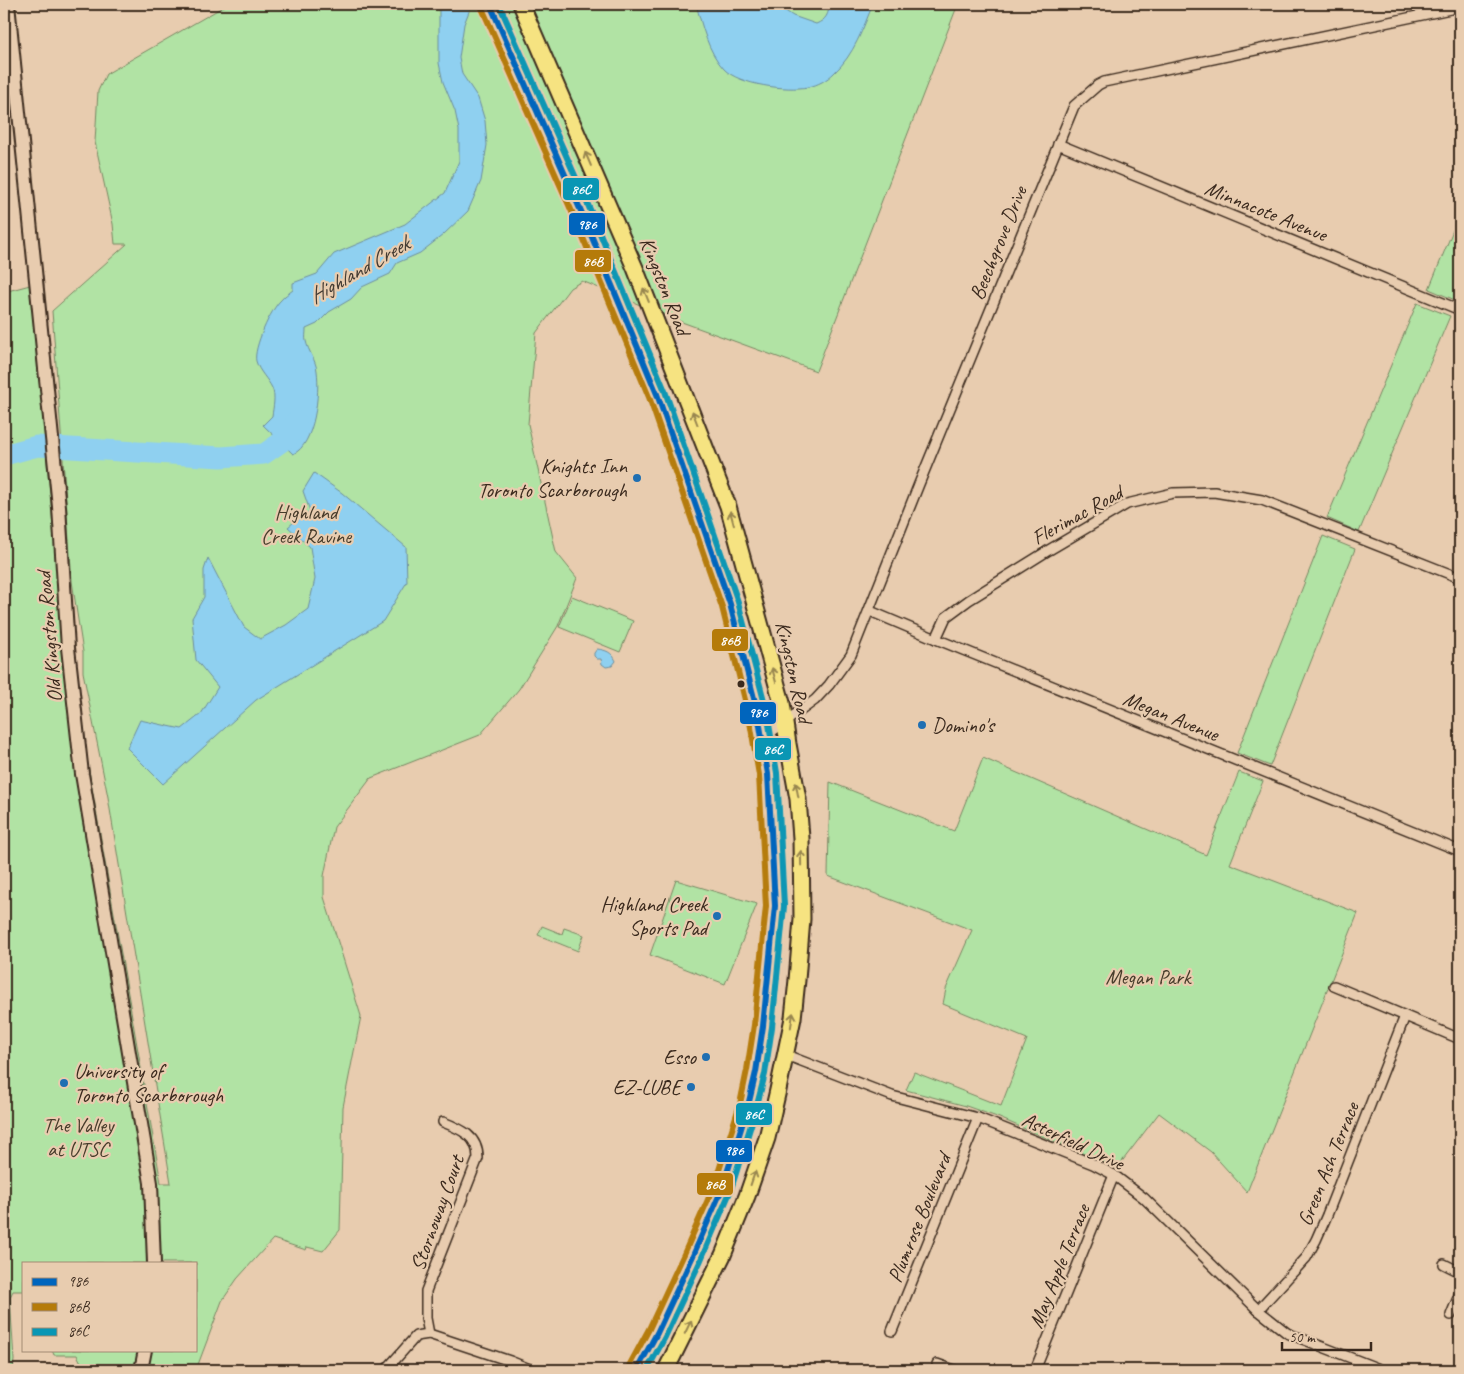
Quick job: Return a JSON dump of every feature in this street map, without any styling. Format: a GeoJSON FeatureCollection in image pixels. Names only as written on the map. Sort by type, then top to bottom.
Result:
{"type":"FeatureCollection","features":[{"type":"Feature","properties":{"kind":"main road","name":"Kingston Road"},"geometry":{"type":"LineString","coordinates":[[490,4],[584,218],[657,394],[730,604],[764,738],[768,774],[774,906],[764,1026],[756,1072],[722,1188],[657,1333],[637,1370]]}},
{"type":"Feature","properties":{"kind":"main road","name":"Kingston Road"},"geometry":{"type":"LineString","coordinates":[[521,4],[639,277],[728,506],[782,703],[798,799],[801,838],[802,911],[797,980],[793,1018],[786,1055],[767,1138],[747,1196],[723,1255],[666,1370]]}},
{"type":"Feature","properties":{"kind":"street","name":"Old Kingston Road"},"geometry":{"type":"LineString","coordinates":[[8,4],[59,507],[68,648],[82,774],[151,1183],[154,1262]]}},
{"type":"Feature","properties":{"kind":"street","name":"Beechgrove Drive"},"geometry":{"type":"LineString","coordinates":[[764,738],[815,700],[851,655],[1074,106],[1104,82],[1460,7]]}},
{"type":"Feature","properties":{"kind":"street"},"geometry":{"type":"LineString","coordinates":[[4,43],[13,60]]}},
{"type":"Feature","properties":{"kind":"street","name":"Minnacote Avenue"},"geometry":{"type":"LineString","coordinates":[[1058,144],[1460,310]]}},
{"type":"Feature","properties":{"kind":"street","name":"Flerimac Road"},"geometry":{"type":"LineString","coordinates":[[936,640],[946,617],[969,600],[1048,550],[1127,504],[1173,493],[1214,492],[1262,500],[1460,578]]}},
{"type":"Feature","properties":{"kind":"street","name":"Megan Avenue"},"geometry":{"type":"LineString","coordinates":[[870,611],[936,640],[1460,851]]}},
{"type":"Feature","properties":{"kind":"street"},"geometry":{"type":"LineString","coordinates":[[1334,986],[1460,1038]]}},
{"type":"Feature","properties":{"kind":"street","name":"Green Ash Terrace"},"geometry":{"type":"LineString","coordinates":[[1258,1310],[1306,1258],[1316,1240],[1405,1016]]}},
{"type":"Feature","properties":{"kind":"street","name":"Asterfield Drive"},"geometry":{"type":"LineString","coordinates":[[786,1055],[892,1096],[978,1118],[1093,1164],[1114,1175],[1144,1198],[1258,1310],[1287,1333],[1382,1370]]}},
{"type":"Feature","properties":{"kind":"street","name":"Plumrose Boulevard"},"geometry":{"type":"LineString","coordinates":[[892,1331],[978,1118]]}},
{"type":"Feature","properties":{"kind":"street","name":"Stornoway Court"},"geometry":{"type":"LineString","coordinates":[[429,1334],[426,1318],[426,1291],[478,1158],[475,1144],[469,1135],[443,1122]]}},
{"type":"Feature","properties":{"kind":"street","name":"May Apple Terrace"},"geometry":{"type":"LineString","coordinates":[[1035,1370],[1114,1175]]}},
{"type":"Feature","properties":{"kind":"street"},"geometry":{"type":"LineString","coordinates":[[1444,1264],[1460,1272]]}},
{"type":"Feature","properties":{"kind":"street"},"geometry":{"type":"LineString","coordinates":[[1451,1315],[1460,1293]]}},
{"type":"Feature","properties":{"kind":"street"},"geometry":{"type":"LineString","coordinates":[[386,1370],[416,1336],[429,1334],[532,1370]]}},
{"type":"Feature","properties":{"kind":"street"},"geometry":{"type":"LineString","coordinates":[[141,1370],[145,1352]]}},
{"type":"Feature","properties":{"kind":"street"},"geometry":{"type":"LineString","coordinates":[[938,1364],[954,1370]]}},
{"type":"Feature","properties":{"kind":"green space","name":"Highland Creek Ravine"},"geometry":{"type":"Polygon","coordinates":[[[228,4],[958,4],[816,371],[679,321],[582,281],[570,288],[536,333],[528,424],[556,552],[577,578],[558,626],[519,689],[480,735],[371,778],[334,827],[324,876],[324,897],[361,1016],[343,1107],[340,1230],[323,1251],[307,1247],[306,1250],[273,1239],[237,1279],[222,1301],[196,1370],[85,1370],[77,1355],[54,1355],[53,1352],[198,1352],[198,1262],[22,1262],[22,1291],[13,1291],[10,1297],[13,1370],[4,1370],[4,292],[30,285],[61,609],[161,1183],[171,1183],[108,797],[83,672],[83,652],[72,581],[52,311],[127,244],[115,244],[113,224],[95,142],[98,91],[106,74],[228,4]]]}},
{"type":"Feature","properties":{"kind":"green space"},"geometry":{"type":"Polygon","coordinates":[[[1460,213],[1460,286],[1455,300],[1429,289],[1460,213]]]}},
{"type":"Feature","properties":{"kind":"green space"},"geometry":{"type":"Polygon","coordinates":[[[1417,303],[1450,316],[1359,532],[1327,518],[1417,303]]]}},
{"type":"Feature","properties":{"kind":"green space"},"geometry":{"type":"Polygon","coordinates":[[[1323,536],[1355,549],[1270,766],[1237,753],[1323,536]]]}},
{"type":"Feature","properties":{"kind":"green space"},"geometry":{"type":"Polygon","coordinates":[[[572,596],[633,621],[620,652],[559,627],[572,596]]]}},
{"type":"Feature","properties":{"kind":"green space","name":"Megan Park"},"geometry":{"type":"Polygon","coordinates":[[[983,758],[1206,855],[1239,772],[1263,781],[1230,864],[1358,913],[1247,1192],[1211,1152],[1159,1113],[1117,1168],[997,1117],[966,1106],[906,1090],[914,1072],[1001,1106],[1027,1039],[943,1004],[946,989],[972,930],[828,876],[830,782],[954,831],[983,758]]]}},
{"type":"Feature","properties":{"kind":"green space"},"geometry":{"type":"Polygon","coordinates":[[[676,880],[757,904],[725,984],[650,955],[676,880]]]}},
{"type":"Feature","properties":{"kind":"green space"},"geometry":{"type":"Polygon","coordinates":[[[542,926],[562,934],[564,928],[584,935],[578,951],[538,935],[542,926]]]}},
{"type":"Feature","properties":{"kind":"water"},"geometry":{"type":"Polygon","coordinates":[[[440,4],[472,4],[464,24],[459,58],[462,74],[478,98],[485,121],[487,145],[481,181],[468,211],[443,235],[420,253],[397,263],[390,274],[362,287],[351,299],[329,312],[317,324],[306,329],[306,341],[317,371],[317,404],[311,429],[306,440],[300,449],[293,454],[263,425],[272,416],[274,398],[272,388],[256,361],[257,347],[268,320],[277,305],[293,290],[293,283],[317,274],[334,254],[405,224],[445,193],[459,161],[459,130],[455,111],[443,82],[439,63],[440,4]]]}},
{"type":"Feature","properties":{"kind":"water"},"geometry":{"type":"Polygon","coordinates":[[[696,4],[775,4],[793,16],[816,24],[826,16],[829,4],[873,4],[862,32],[852,50],[834,73],[815,85],[788,88],[752,83],[731,75],[724,69],[710,47],[696,4]]]}},
{"type":"Feature","properties":{"kind":"water"},"geometry":{"type":"Polygon","coordinates":[[[314,473],[342,493],[406,547],[407,582],[383,621],[256,700],[163,784],[127,748],[140,720],[182,729],[201,714],[218,687],[196,660],[192,618],[204,597],[204,570],[208,558],[244,627],[260,639],[286,625],[308,609],[315,579],[310,547],[288,527],[310,511],[303,491],[314,473]]]}},
{"type":"Feature","properties":{"kind":"water"},"geometry":{"type":"Polygon","coordinates":[[[597,649],[613,655],[616,661],[612,666],[606,667],[602,664],[601,659],[597,659],[594,656],[597,649]]]}},
{"type":"Feature","properties":{"kind":"waterway","name":"Highland Creek"},"geometry":{"type":"LineString","coordinates":[[4,455],[37,446],[221,457],[264,454],[287,438],[295,428],[296,421]]}},
{"type":"Feature","properties":{"kind":"transit line","name":"986"},"geometry":{"type":"LineString","coordinates":[[490,4],[584,218],[657,394],[730,604],[758,714],[768,774],[775,906],[763,1026],[756,1072],[748,1106],[722,1189],[657,1333],[637,1370]]}},
{"type":"Feature","properties":{"kind":"transit line","name":"86C"},"geometry":{"type":"LineString","coordinates":[[499,4],[592,214],[665,391],[738,602],[767,712],[777,773],[784,906],[772,1027],[765,1074],[730,1192],[700,1262],[665,1337],[647,1370]]}},
{"type":"Feature","properties":{"kind":"transit line","name":"86B"},"geometry":{"type":"LineString","coordinates":[[482,8],[576,221],[649,397],[722,607],[749,716],[759,775],[766,906],[754,1025],[740,1104],[714,1186],[649,1329],[629,1366]]}},
{"type":"Feature","properties":{"kind":"place","name":"Knights Inn Toronto Scarborough"},"geometry":{"type":"Point","coordinates":[637,478]}},
{"type":"Feature","properties":{"kind":"place","name":"Domino's"},"geometry":{"type":"Point","coordinates":[922,725]}},
{"type":"Feature","properties":{"kind":"place","name":"Highland Creek Sports Pad"},"geometry":{"type":"Point","coordinates":[717,916]}},
{"type":"Feature","properties":{"kind":"place","name":"Esso"},"geometry":{"type":"Point","coordinates":[706,1057]}},
{"type":"Feature","properties":{"kind":"place","name":"University of Toronto Scarborough"},"geometry":{"type":"Point","coordinates":[64,1083]}},
{"type":"Feature","properties":{"kind":"place","name":"EZ-LUBE"},"geometry":{"type":"Point","coordinates":[691,1087]}},
{"type":"Feature","properties":{"kind":"park label","name":"The Valley at UTSC"},"geometry":{"type":"Point","coordinates":[78,1137]}}]}
